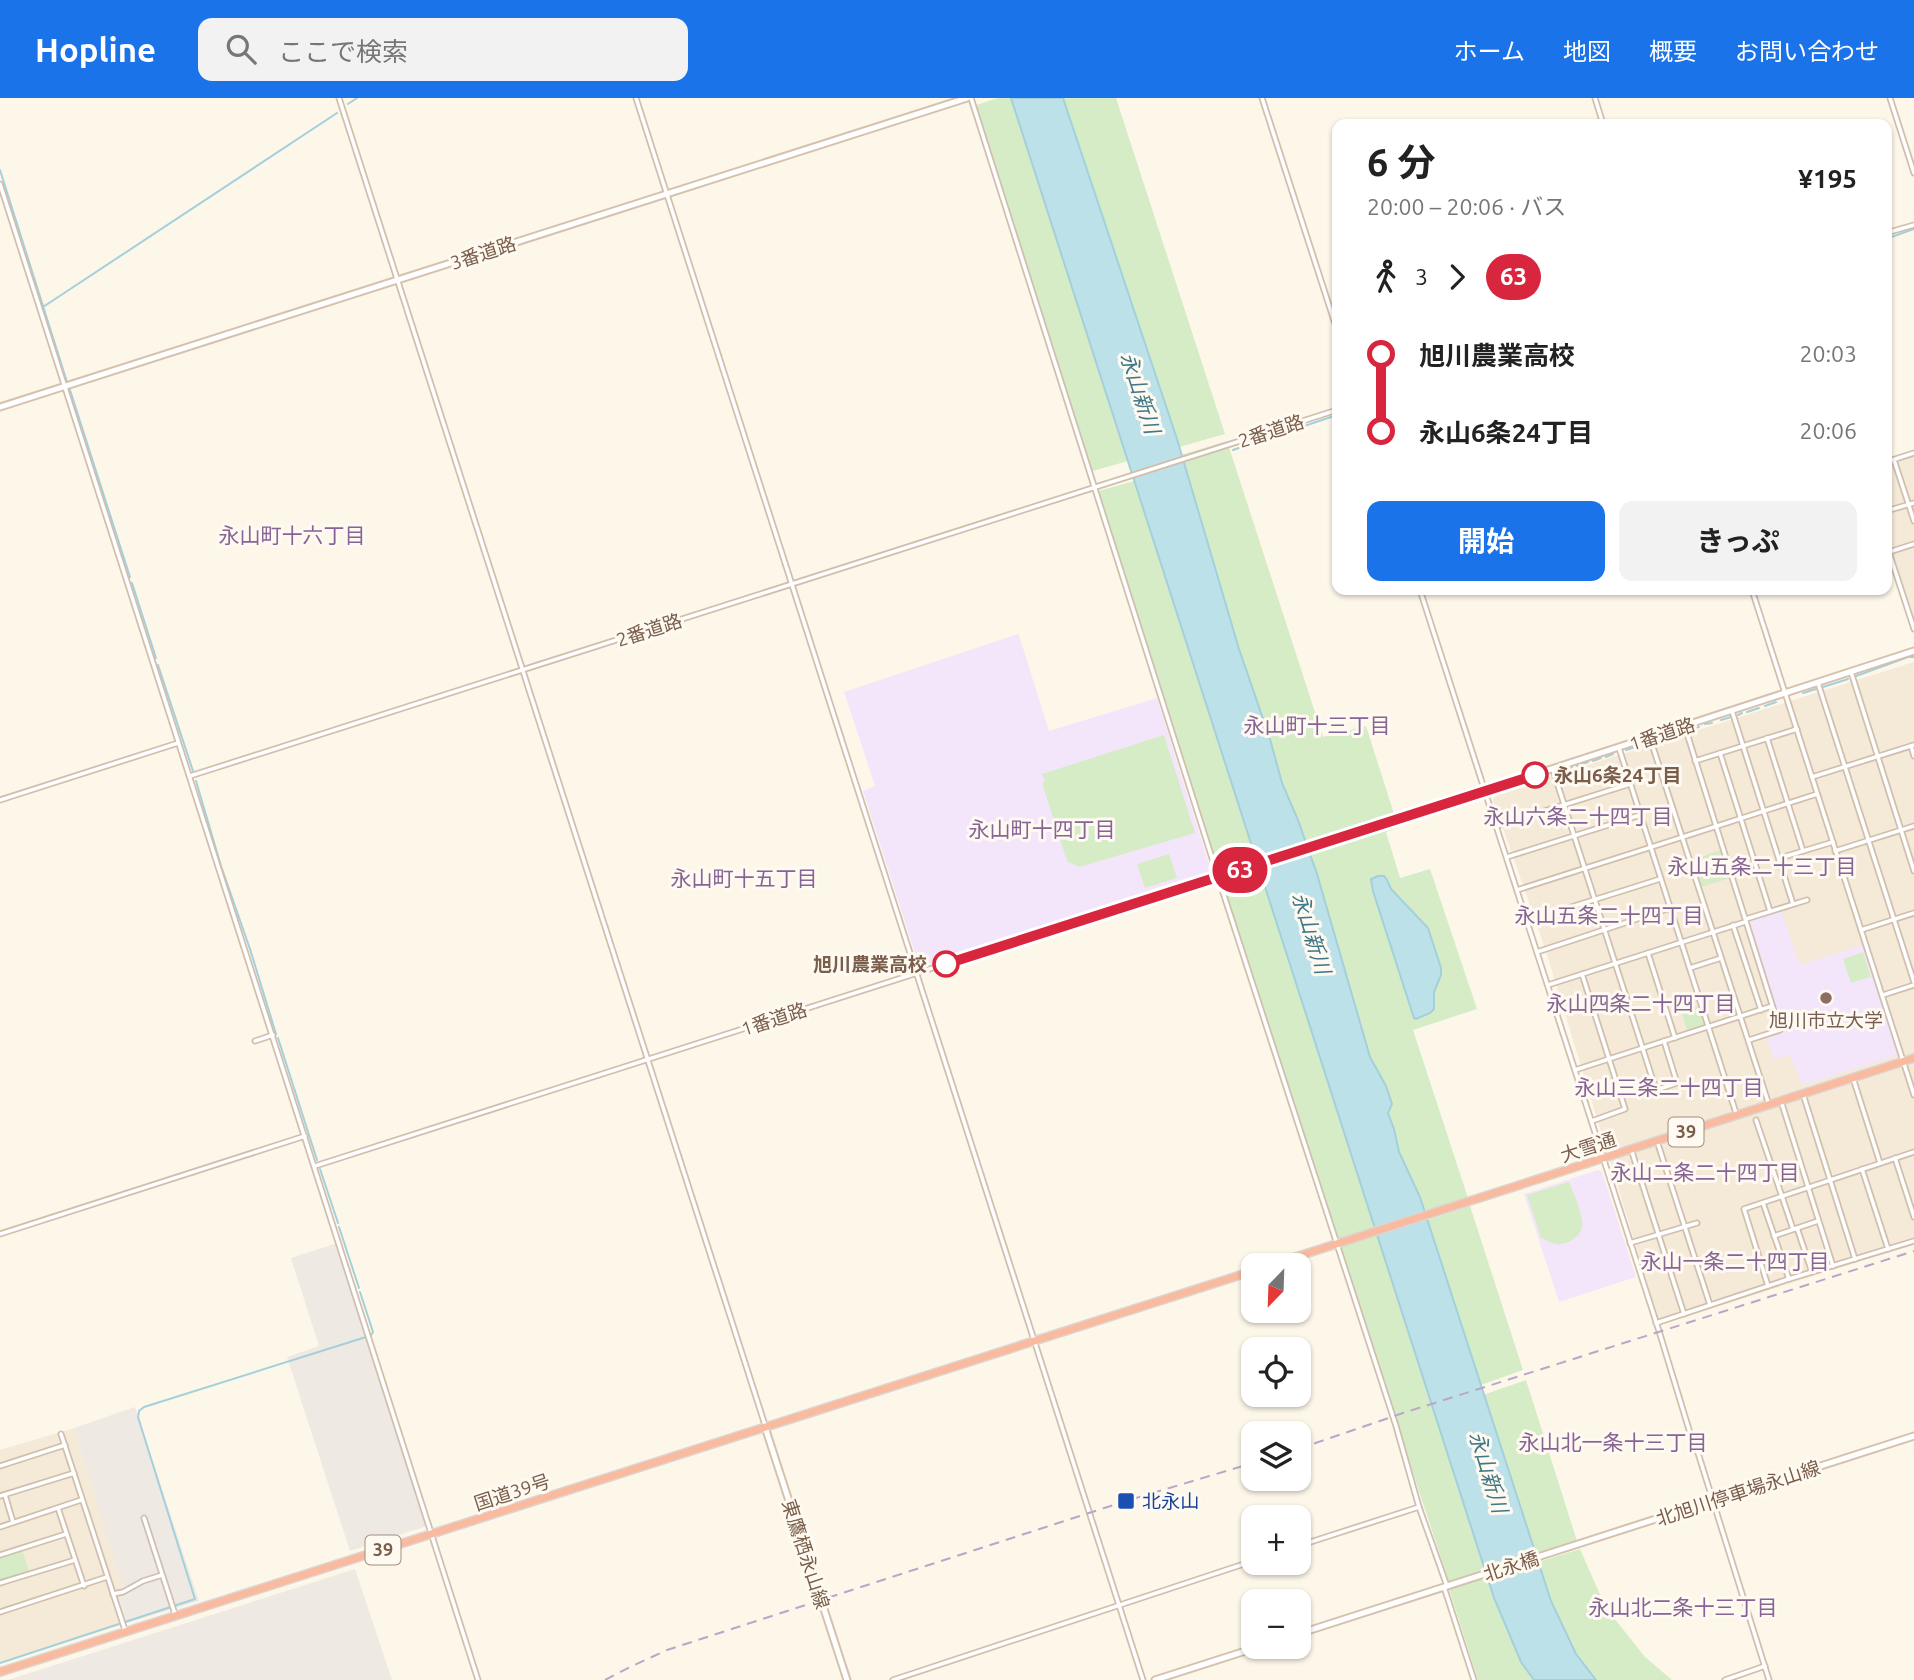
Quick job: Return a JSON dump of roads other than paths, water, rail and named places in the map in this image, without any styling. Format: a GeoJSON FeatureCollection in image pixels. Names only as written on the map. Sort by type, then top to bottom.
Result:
{"type":"FeatureCollection","features":[{"type":"Feature","properties":{"kind":"highway","name":"大雪通"},"geometry":{"type":"LineString","coordinates":[[1309,1253],[1914,1058]]}},
{"type":"Feature","properties":{"kind":"highway","name":"39"},"geometry":{"type":"LineString","coordinates":[[1034,1342],[1241,1275]]}},
{"type":"Feature","properties":{"kind":"highway","name":"国道39号"},"geometry":{"type":"LineString","coordinates":[[0,1672],[1034,1342]]}},
{"type":"Feature","properties":{"kind":"street"},"geometry":{"type":"LineString","coordinates":[[339,98],[765,1427]]}},
{"type":"Feature","properties":{"kind":"street"},"geometry":{"type":"LineString","coordinates":[[636,98],[1143,1680]]}},
{"type":"Feature","properties":{"kind":"street"},"geometry":{"type":"LineString","coordinates":[[969,98],[1396,1426],[1475,1680]]}},
{"type":"Feature","properties":{"kind":"street","name":"3番道路"},"geometry":{"type":"LineString","coordinates":[[0,407],[969,98]]}},
{"type":"Feature","properties":{"kind":"street"},"geometry":{"type":"LineString","coordinates":[[1262,98],[1332,315]]}},
{"type":"Feature","properties":{"kind":"street"},"geometry":{"type":"LineString","coordinates":[[1595,98],[1601,119]]}},
{"type":"Feature","properties":{"kind":"street"},"geometry":{"type":"LineString","coordinates":[[1890,98],[1914,173]]}},
{"type":"Feature","properties":{"kind":"street"},"geometry":{"type":"LineString","coordinates":[[0,184],[478,1680]]}},
{"type":"Feature","properties":{"kind":"street"},"geometry":{"type":"LineString","coordinates":[[0,204],[6,202]]}},
{"type":"Feature","properties":{"kind":"street"},"geometry":{"type":"LineString","coordinates":[[1892,231],[1914,225]]}},
{"type":"Feature","properties":{"kind":"street","name":"2番道路"},"geometry":{"type":"LineString","coordinates":[[190,776],[1332,412]]}},
{"type":"Feature","properties":{"kind":"street"},"geometry":{"type":"LineString","coordinates":[[1914,453],[1894,460],[1911,503],[1914,521]]}},
{"type":"Feature","properties":{"kind":"street"},"geometry":{"type":"LineString","coordinates":[[1892,510],[1911,503]]}},
{"type":"Feature","properties":{"kind":"street"},"geometry":{"type":"LineString","coordinates":[[1892,551],[1914,544]]}},
{"type":"Feature","properties":{"kind":"street"},"geometry":{"type":"LineString","coordinates":[[1892,561],[1914,629]]}},
{"type":"Feature","properties":{"kind":"street"},"geometry":{"type":"LineString","coordinates":[[1422,595],[1657,1323],[1769,1680]]}},
{"type":"Feature","properties":{"kind":"street"},"geometry":{"type":"LineString","coordinates":[[1754,595],[1914,1095]]}},
{"type":"Feature","properties":{"kind":"street","name":"1番道路"},"geometry":{"type":"LineString","coordinates":[[315,1166],[1914,652]]}},
{"type":"Feature","properties":{"kind":"street"},"geometry":{"type":"LineString","coordinates":[[1851,672],[1914,872]]}},
{"type":"Feature","properties":{"kind":"street"},"geometry":{"type":"LineString","coordinates":[[1818,683],[1914,984],[1882,996]]}},
{"type":"Feature","properties":{"kind":"street"},"geometry":{"type":"LineString","coordinates":[[1732,711],[1793,904]]}},
{"type":"Feature","properties":{"kind":"street"},"geometry":{"type":"LineString","coordinates":[[1685,727],[1780,1030],[1749,1040]]}},
{"type":"Feature","properties":{"kind":"street"},"geometry":{"type":"LineString","coordinates":[[1695,761],[1797,729]]}},
{"type":"Feature","properties":{"kind":"street"},"geometry":{"type":"LineString","coordinates":[[1650,738],[1769,1105]]}},
{"type":"Feature","properties":{"kind":"street"},"geometry":{"type":"LineString","coordinates":[[1767,738],[1803,851]]}},
{"type":"Feature","properties":{"kind":"street"},"geometry":{"type":"LineString","coordinates":[[0,800],[179,743]]}},
{"type":"Feature","properties":{"kind":"street"},"geometry":{"type":"LineString","coordinates":[[1812,777],[1912,746],[1914,756]]}},
{"type":"Feature","properties":{"kind":"street"},"geometry":{"type":"LineString","coordinates":[[1619,748],[1737,1115]]}},
{"type":"Feature","properties":{"kind":"street"},"geometry":{"type":"LineString","coordinates":[[1720,753],[1770,911]]}},
{"type":"Feature","properties":{"kind":"street"},"geometry":{"type":"LineString","coordinates":[[1553,770],[1656,1090],[1677,1083],[1664,1041]]}},
{"type":"Feature","properties":{"kind":"street"},"geometry":{"type":"LineString","coordinates":[[1497,826],[1630,784]]}},
{"type":"Feature","properties":{"kind":"street"},"geometry":{"type":"LineString","coordinates":[[1517,890],[1817,794]]}},
{"type":"Feature","properties":{"kind":"street"},"geometry":{"type":"LineString","coordinates":[[1507,858],[1640,815]]}},
{"type":"Feature","properties":{"kind":"street"},"geometry":{"type":"LineString","coordinates":[[1835,851],[1914,826]]}},
{"type":"Feature","properties":{"kind":"street"},"geometry":{"type":"LineString","coordinates":[[1780,858],[1833,842]]}},
{"type":"Feature","properties":{"kind":"street"},"geometry":{"type":"LineString","coordinates":[[1527,921],[1660,879]]}},
{"type":"Feature","properties":{"kind":"street"},"geometry":{"type":"LineString","coordinates":[[1548,985],[1807,900]]}},
{"type":"Feature","properties":{"kind":"street"},"geometry":{"type":"LineString","coordinates":[[1537,952],[1670,908]]}},
{"type":"Feature","properties":{"kind":"street"},"geometry":{"type":"LineString","coordinates":[[1861,930],[1914,913]]}},
{"type":"Feature","properties":{"kind":"street"},"geometry":{"type":"LineString","coordinates":[[1733,925],[1761,1010]]}},
{"type":"Feature","properties":{"kind":"street"},"geometry":{"type":"LineString","coordinates":[[1648,953],[1675,1038]]}},
{"type":"Feature","properties":{"kind":"street"},"geometry":{"type":"LineString","coordinates":[[1689,968],[1721,958]]}},
{"type":"Feature","properties":{"kind":"street"},"geometry":{"type":"LineString","coordinates":[[1582,974],[1625,1109],[1592,1121]]}},
{"type":"Feature","properties":{"kind":"street"},"geometry":{"type":"LineString","coordinates":[[1575,1070],[1772,1006]]}},
{"type":"Feature","properties":{"kind":"street"},"geometry":{"type":"LineString","coordinates":[[255,1041],[272,1035]]}},
{"type":"Feature","properties":{"kind":"street"},"geometry":{"type":"LineString","coordinates":[[1853,1078],[1880,1163]]}},
{"type":"Feature","properties":{"kind":"street"},"geometry":{"type":"LineString","coordinates":[[1803,1094],[1855,1259]]}},
{"type":"Feature","properties":{"kind":"street"},"geometry":{"type":"LineString","coordinates":[[1780,1101],[1833,1266]]}},
{"type":"Feature","properties":{"kind":"street"},"geometry":{"type":"LineString","coordinates":[[1756,1120],[1812,1272]]}},
{"type":"Feature","properties":{"kind":"street"},"geometry":{"type":"LineString","coordinates":[[0,1234],[304,1136]]}},
{"type":"Feature","properties":{"kind":"street"},"geometry":{"type":"LineString","coordinates":[[1657,1141],[1710,1305]]}},
{"type":"Feature","properties":{"kind":"street"},"geometry":{"type":"LineString","coordinates":[[1631,1149],[1684,1314]]}},
{"type":"Feature","properties":{"kind":"street"},"geometry":{"type":"LineString","coordinates":[[1769,1286],[1744,1209],[1914,1152]]}},
{"type":"Feature","properties":{"kind":"street"},"geometry":{"type":"LineString","coordinates":[[1895,1158],[1914,1217]]}},
{"type":"Feature","properties":{"kind":"street"},"geometry":{"type":"LineString","coordinates":[[1862,1169],[1888,1249]]}},
{"type":"Feature","properties":{"kind":"street"},"geometry":{"type":"LineString","coordinates":[[1763,1203],[1788,1279]]}},
{"type":"Feature","properties":{"kind":"street"},"geometry":{"type":"LineString","coordinates":[[1774,1236],[1818,1221]]}},
{"type":"Feature","properties":{"kind":"street"},"geometry":{"type":"LineString","coordinates":[[1630,1243],[1697,1223]]}},
{"type":"Feature","properties":{"kind":"street"},"geometry":{"type":"LineString","coordinates":[[1657,1323],[1914,1241]]}},
{"type":"Feature","properties":{"kind":"street","name":"東鷹栖永山線"},"geometry":{"type":"LineString","coordinates":[[765,1427],[847,1680]]}},
{"type":"Feature","properties":{"kind":"street"},"geometry":{"type":"LineString","coordinates":[[61,1434],[125,1632]]}},
{"type":"Feature","properties":{"kind":"street","name":"北旭川停車場永山線"},"geometry":{"type":"LineString","coordinates":[[1563,1549],[1914,1436]]}},
{"type":"Feature","properties":{"kind":"street"},"geometry":{"type":"LineString","coordinates":[[0,1466],[65,1445]]}},
{"type":"Feature","properties":{"kind":"street"},"geometry":{"type":"LineString","coordinates":[[13,1522],[2,1495],[74,1473]]}},
{"type":"Feature","properties":{"kind":"street"},"geometry":{"type":"LineString","coordinates":[[0,1527],[82,1500]]}},
{"type":"Feature","properties":{"kind":"street"},"geometry":{"type":"LineString","coordinates":[[58,1507],[84,1586]]}},
{"type":"Feature","properties":{"kind":"street"},"geometry":{"type":"LineString","coordinates":[[1311,1542],[1419,1507]]}},
{"type":"Feature","properties":{"kind":"street"},"geometry":{"type":"LineString","coordinates":[[144,1518],[176,1616]]}},
{"type":"Feature","properties":{"kind":"street"},"geometry":{"type":"LineString","coordinates":[[0,1555],[66,1534]]}},
{"type":"Feature","properties":{"kind":"street","name":"北永橋"},"geometry":{"type":"LineString","coordinates":[[1446,1586],[1563,1549]]}},
{"type":"Feature","properties":{"kind":"street"},"geometry":{"type":"LineString","coordinates":[[0,1583],[76,1560]]}},
{"type":"Feature","properties":{"kind":"street"},"geometry":{"type":"LineString","coordinates":[[893,1680],[1241,1564]]}},
{"type":"Feature","properties":{"kind":"street"},"geometry":{"type":"LineString","coordinates":[[113,1594],[163,1575]]}},
{"type":"Feature","properties":{"kind":"street"},"geometry":{"type":"LineString","coordinates":[[0,1612],[107,1577]]}},
{"type":"Feature","properties":{"kind":"street"},"geometry":{"type":"LineString","coordinates":[[1311,1630],[1446,1586]]}},
{"type":"Feature","properties":{"kind":"street"},"geometry":{"type":"LineString","coordinates":[[1155,1680],[1241,1652]]}},
{"type":"Feature","properties":{"kind":"street"},"geometry":{"type":"LineString","coordinates":[[1725,1680],[1765,1666]]}},
{"type":"Feature","properties":{"kind":"water","name":"永山新川"},"geometry":{"type":"Polygon","coordinates":[[[1011,98],[1063,98],[1177,439],[1282,783],[1317,874],[1370,1057],[1386,1086],[1392,1104],[1388,1113],[1399,1152],[1420,1197],[1551,1601],[1576,1654],[1596,1680],[1534,1680],[1521,1662],[1494,1598],[1011,98]]]}},
{"type":"Feature","properties":{"kind":"water"},"geometry":{"type":"Polygon","coordinates":[[[1384,876],[1391,889],[1428,928],[1441,968],[1434,992],[1434,1009],[1416,1019],[1373,891],[1371,879],[1384,876]]]}},
{"type":"Feature","properties":{"kind":"waterway"},"geometry":{"type":"LineString","coordinates":[[348,104],[357,98]]}},
{"type":"Feature","properties":{"kind":"waterway"},"geometry":{"type":"LineString","coordinates":[[43,307],[337,113]]}},
{"type":"Feature","properties":{"kind":"waterway"},"geometry":{"type":"LineString","coordinates":[[0,170],[67,382]]}},
{"type":"Feature","properties":{"kind":"waterway"},"geometry":{"type":"LineString","coordinates":[[1892,237],[1914,229]]}},
{"type":"Feature","properties":{"kind":"waterway"},"geometry":{"type":"LineString","coordinates":[[70,390],[130,577]]}},
{"type":"Feature","properties":{"kind":"waterway"},"geometry":{"type":"LineString","coordinates":[[1233,450],[1332,417]]}},
{"type":"Feature","properties":{"kind":"waterway"},"geometry":{"type":"LineString","coordinates":[[132,583],[156,658]]}},
{"type":"Feature","properties":{"kind":"waterway"},"geometry":{"type":"LineString","coordinates":[[1856,676],[1914,657]]}},
{"type":"Feature","properties":{"kind":"waterway"},"geometry":{"type":"LineString","coordinates":[[158,665],[193,771]]}},
{"type":"Feature","properties":{"kind":"waterway"},"geometry":{"type":"LineString","coordinates":[[1823,687],[1848,679]]}},
{"type":"Feature","properties":{"kind":"waterway"},"geometry":{"type":"LineString","coordinates":[[1803,693],[1816,689]]}},
{"type":"Feature","properties":{"kind":"waterway"},"geometry":{"type":"LineString","coordinates":[[1765,706],[1776,702]]}},
{"type":"Feature","properties":{"kind":"waterway"},"geometry":{"type":"LineString","coordinates":[[1747,712],[1759,708]]}},
{"type":"Feature","properties":{"kind":"waterway"},"geometry":{"type":"LineString","coordinates":[[1738,715],[1742,713]]}},
{"type":"Feature","properties":{"kind":"waterway"},"geometry":{"type":"LineString","coordinates":[[1721,720],[1731,717]]}},
{"type":"Feature","properties":{"kind":"waterway"},"geometry":{"type":"LineString","coordinates":[[1705,724],[1712,723]]}},
{"type":"Feature","properties":{"kind":"waterway"},"geometry":{"type":"LineString","coordinates":[[1691,729],[1699,727]]}},
{"type":"Feature","properties":{"kind":"waterway"},"geometry":{"type":"LineString","coordinates":[[1655,741],[1682,732]]}},
{"type":"Feature","properties":{"kind":"waterway"},"geometry":{"type":"LineString","coordinates":[[1626,750],[1648,743]]}},
{"type":"Feature","properties":{"kind":"waterway"},"geometry":{"type":"LineString","coordinates":[[1606,757],[1613,754]]}},
{"type":"Feature","properties":{"kind":"waterway"},"geometry":{"type":"LineString","coordinates":[[1593,761],[1601,758]]}},
{"type":"Feature","properties":{"kind":"waterway"},"geometry":{"type":"LineString","coordinates":[[1577,766],[1588,762]]}},
{"type":"Feature","properties":{"kind":"waterway"},"geometry":{"type":"LineString","coordinates":[[1559,771],[1564,770]]}},
{"type":"Feature","properties":{"kind":"waterway"},"geometry":{"type":"LineString","coordinates":[[1537,779],[1548,776]]}},
{"type":"Feature","properties":{"kind":"waterway"},"geometry":{"type":"LineString","coordinates":[[196,781],[276,1034]]}},
{"type":"Feature","properties":{"kind":"waterway"},"geometry":{"type":"LineString","coordinates":[[1525,783],[1532,781]]}},
{"type":"Feature","properties":{"kind":"waterway"},"geometry":{"type":"LineString","coordinates":[[1508,788],[1519,785]]}},
{"type":"Feature","properties":{"kind":"waterway"},"geometry":{"type":"LineString","coordinates":[[1496,792],[1504,790]]}},
{"type":"Feature","properties":{"kind":"waterway"},"geometry":{"type":"LineString","coordinates":[[1410,821],[1484,797]]}},
{"type":"Feature","properties":{"kind":"waterway"},"geometry":{"type":"LineString","coordinates":[[1368,836],[1399,825]]}},
{"type":"Feature","properties":{"kind":"waterway"},"geometry":{"type":"LineString","coordinates":[[278,1038],[317,1160]]}},
{"type":"Feature","properties":{"kind":"waterway"},"geometry":{"type":"LineString","coordinates":[[320,1169],[338,1223]]}},
{"type":"Feature","properties":{"kind":"waterway"},"geometry":{"type":"LineString","coordinates":[[339,1227],[359,1288]]}},
{"type":"Feature","properties":{"kind":"waterway"},"geometry":{"type":"LineString","coordinates":[[360,1292],[373,1332],[371,1335]]}},
{"type":"Feature","properties":{"kind":"waterway"},"geometry":{"type":"LineString","coordinates":[[0,1663],[195,1599],[138,1417],[139,1411],[144,1407],[366,1337]]}},
{"type":"Feature","properties":{"kind":"railway"},"geometry":{"type":"LineString","coordinates":[[1311,1445],[1914,1251]]}},
{"type":"Feature","properties":{"kind":"railway"},"geometry":{"type":"LineString","coordinates":[[605,1680],[667,1650],[1126,1501],[1241,1467]]}},
{"type":"Feature","properties":{"kind":"place","name":"永山6条24丁目"},"geometry":{"type":"Point","coordinates":[1535,775]}},
{"type":"Feature","properties":{"kind":"place","name":"旭川農業高校"},"geometry":{"type":"Point","coordinates":[946,964]}},
{"type":"Feature","properties":{"kind":"place","name":"旭川市立大学"},"geometry":{"type":"Point","coordinates":[1826,998]}},
{"type":"Feature","properties":{"kind":"place","name":"北永山"},"geometry":{"type":"Point","coordinates":[1126,1501]}},
{"type":"Feature","properties":{"kind":"district","name":"永山町十六丁目"},"geometry":{"type":"Point","coordinates":[292,536]}},
{"type":"Feature","properties":{"kind":"district","name":"永山町十三丁目"},"geometry":{"type":"Point","coordinates":[1317,726]}},
{"type":"Feature","properties":{"kind":"district","name":"永山六条二十四丁目"},"geometry":{"type":"Point","coordinates":[1578,817]}},
{"type":"Feature","properties":{"kind":"district","name":"永山町十四丁目"},"geometry":{"type":"Point","coordinates":[1042,830]}},
{"type":"Feature","properties":{"kind":"district","name":"永山五条二十三丁目"},"geometry":{"type":"Point","coordinates":[1762,867]}},
{"type":"Feature","properties":{"kind":"district","name":"永山町十五丁目"},"geometry":{"type":"Point","coordinates":[744,879]}},
{"type":"Feature","properties":{"kind":"district","name":"永山五条二十四丁目"},"geometry":{"type":"Point","coordinates":[1609,916]}},
{"type":"Feature","properties":{"kind":"district","name":"永山四条二十四丁目"},"geometry":{"type":"Point","coordinates":[1641,1004]}},
{"type":"Feature","properties":{"kind":"district","name":"永山三条二十四丁目"},"geometry":{"type":"Point","coordinates":[1669,1088]}},
{"type":"Feature","properties":{"kind":"district","name":"永山二条二十四丁目"},"geometry":{"type":"Point","coordinates":[1705,1173]}},
{"type":"Feature","properties":{"kind":"district","name":"永山一条二十四丁目"},"geometry":{"type":"Point","coordinates":[1735,1262]}},
{"type":"Feature","properties":{"kind":"district","name":"永山北一条十三丁目"},"geometry":{"type":"Point","coordinates":[1613,1443]}},
{"type":"Feature","properties":{"kind":"district","name":"永山北二条十三丁目"},"geometry":{"type":"Point","coordinates":[1683,1608]}}]}
